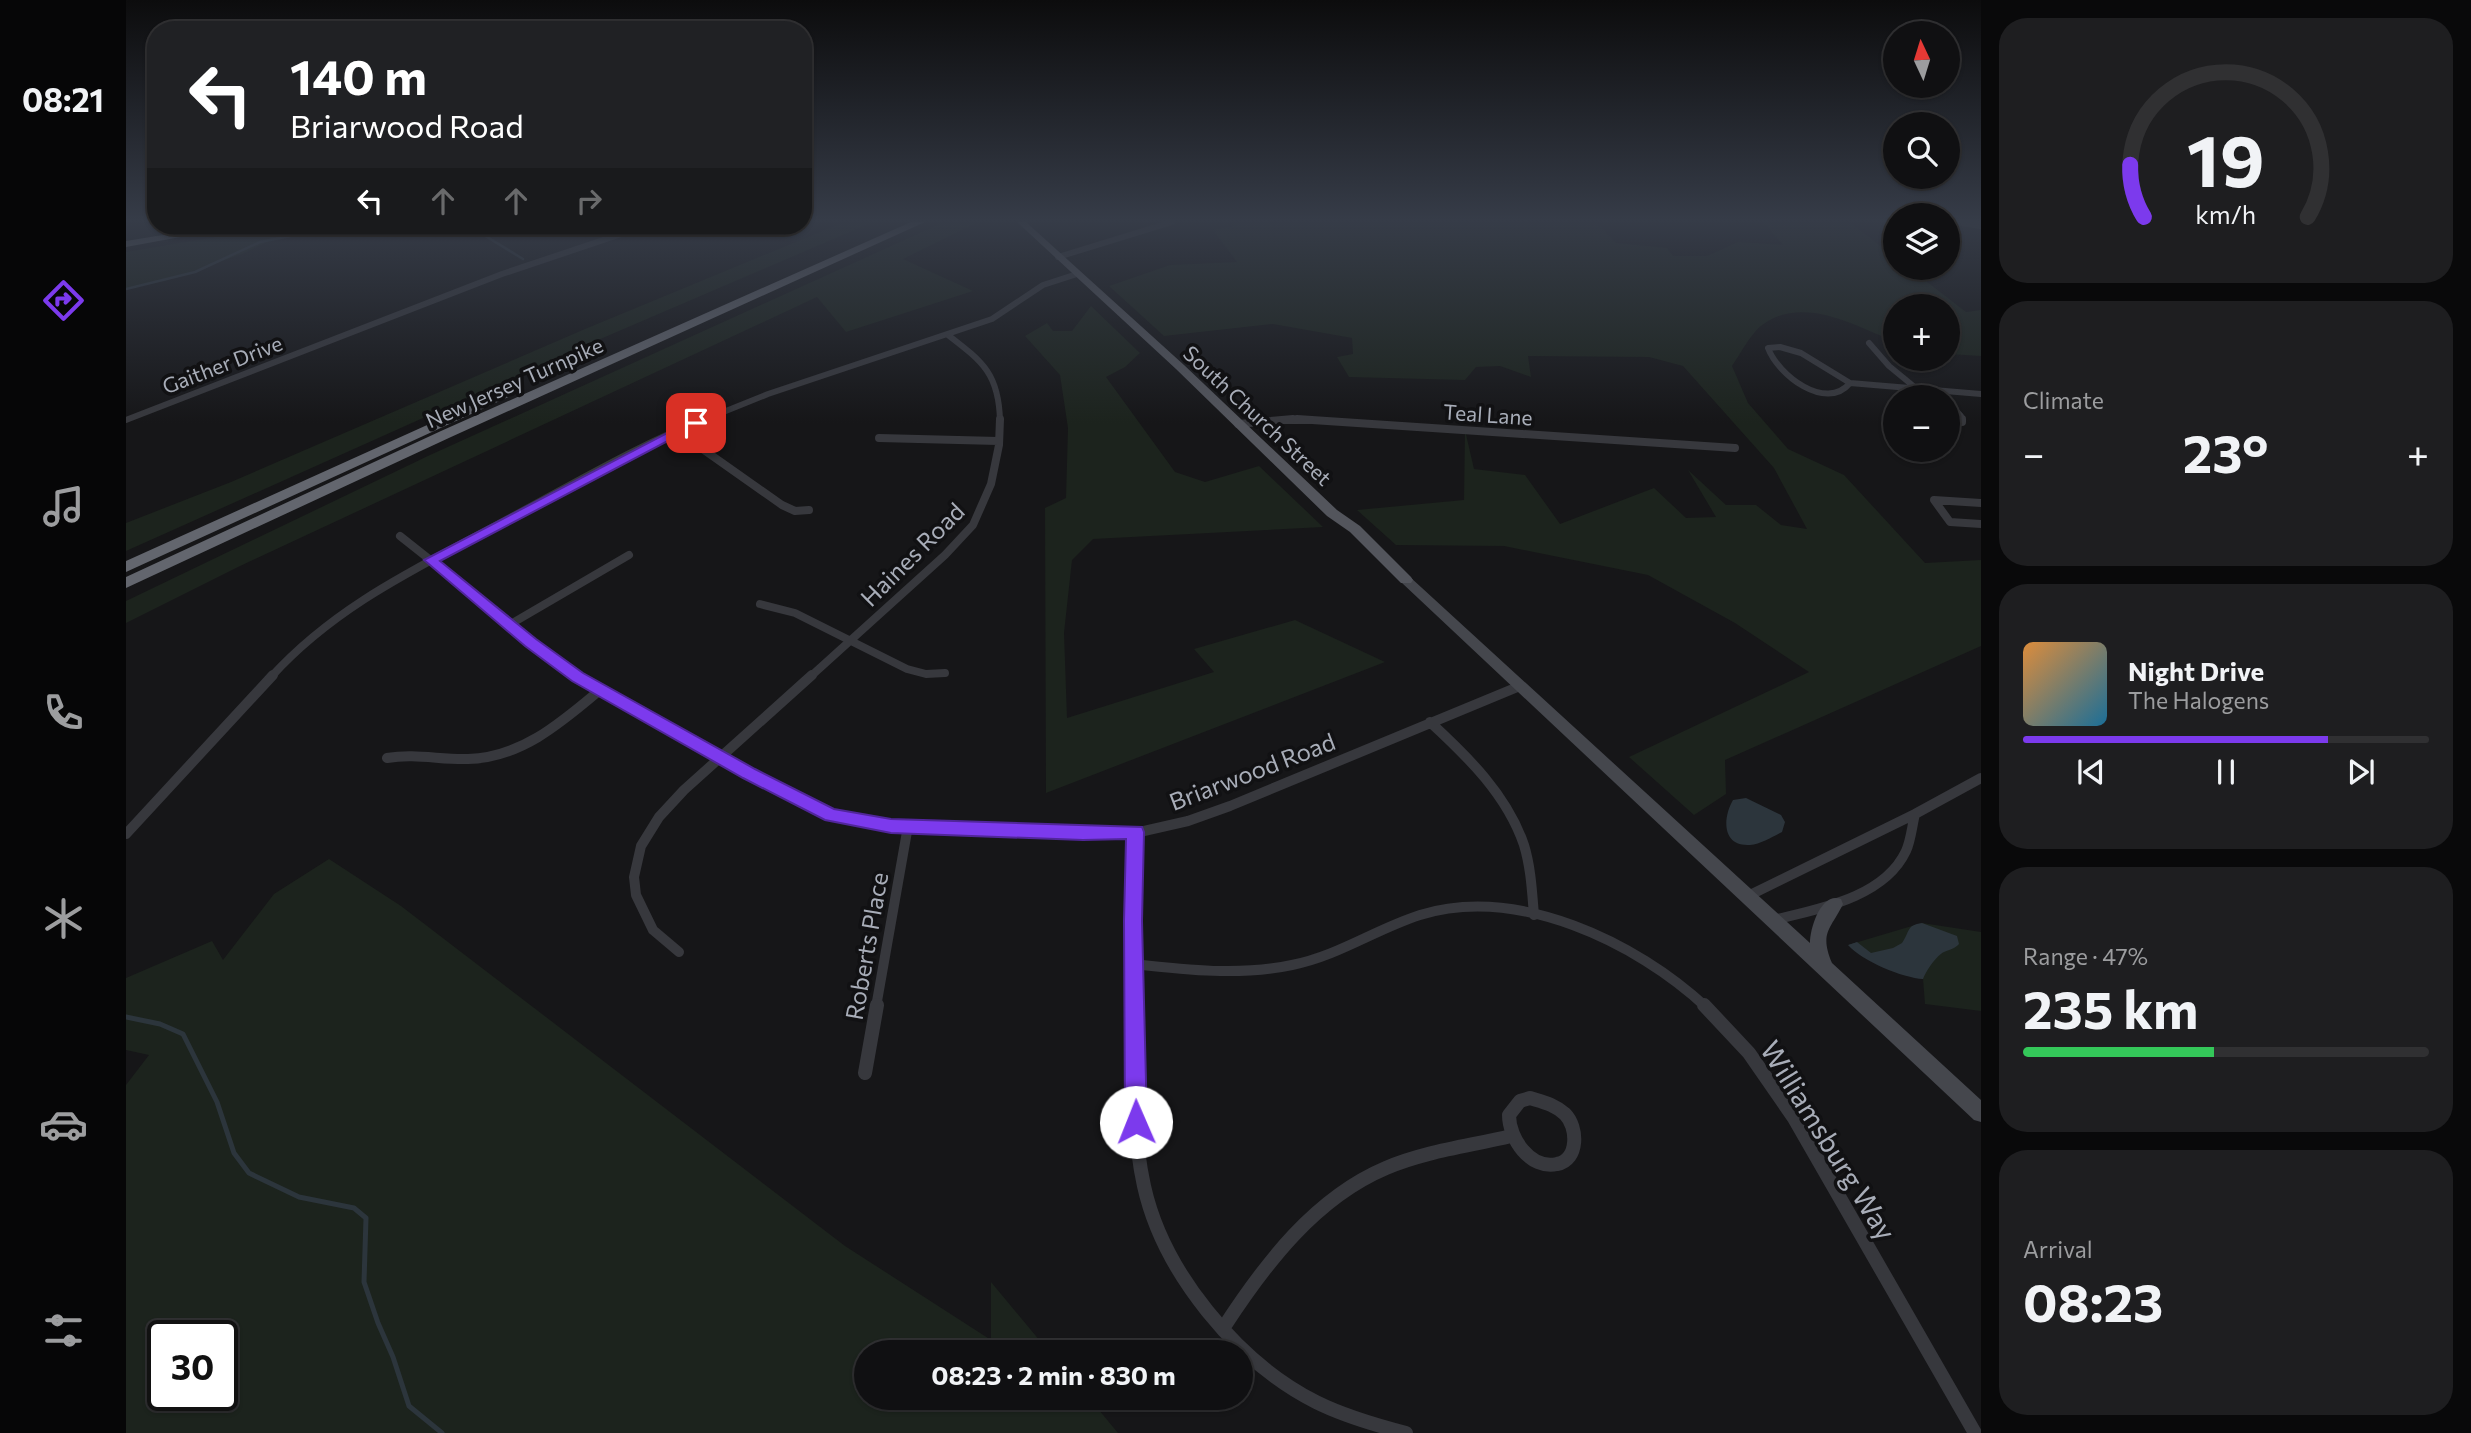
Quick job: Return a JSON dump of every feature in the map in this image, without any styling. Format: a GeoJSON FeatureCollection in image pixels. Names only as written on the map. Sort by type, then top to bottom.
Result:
{"type":"FeatureCollection","features":[{"type":"Feature","properties":{"kind":"highway","name":"New Jersey Turnpike"},"geometry":{"type":"LineString","coordinates":[[126,567],[474,408],[745,289]]}},
{"type":"Feature","properties":{"kind":"highway","name":"New Jersey Turnpike"},"geometry":{"type":"LineString","coordinates":[[126,583],[446,434],[770,289]]}},
{"type":"Feature","properties":{"kind":"main road","name":"South Church Street"},"geometry":{"type":"LineString","coordinates":[[1093,289],[1406,580]]}},
{"type":"Feature","properties":{"kind":"main road"},"geometry":{"type":"LineString","coordinates":[[1406,580],[1981,1113]]}},
{"type":"Feature","properties":{"kind":"main road"},"geometry":{"type":"LineString","coordinates":[[1828,972],[1819,956],[1816,937],[1821,919],[1835,904]]}},
{"type":"Feature","properties":{"kind":"street","name":"Gaither Drive"},"geometry":{"type":"LineString","coordinates":[[126,420],[465,289]]}},
{"type":"Feature","properties":{"kind":"street"},"geometry":{"type":"LineString","coordinates":[[126,834],[272,673],[308,639],[370,594],[677,431],[768,394],[992,319],[1037,289]]}},
{"type":"Feature","properties":{"kind":"street","name":"Haines Road"},"geometry":{"type":"LineString","coordinates":[[679,952],[654,931],[641,910],[634,887],[634,862],[652,823],[721,757],[935,564],[972,527],[988,497],[1001,408],[991,373],[948,335]]}},
{"type":"Feature","properties":{"kind":"street"},"geometry":{"type":"LineString","coordinates":[[1869,343],[1907,385]]}},
{"type":"Feature","properties":{"kind":"street"},"geometry":{"type":"LineString","coordinates":[[1850,383],[1848,390],[1842,393],[1804,387],[1788,376],[1769,356],[1768,348],[1780,345],[1799,349],[1850,383],[1883,388]]}},
{"type":"Feature","properties":{"kind":"street"},"geometry":{"type":"LineString","coordinates":[[1960,394],[1981,394]]}},
{"type":"Feature","properties":{"kind":"street","name":"Teal Lane"},"geometry":{"type":"LineString","coordinates":[[1238,424],[1295,419],[1735,448]]}},
{"type":"Feature","properties":{"kind":"street"},"geometry":{"type":"LineString","coordinates":[[677,431],[782,505],[795,511],[808,510]]}},
{"type":"Feature","properties":{"kind":"street"},"geometry":{"type":"LineString","coordinates":[[879,438],[998,442]]}},
{"type":"Feature","properties":{"kind":"street"},"geometry":{"type":"LineString","coordinates":[[1981,503],[1934,500],[1950,522],[1981,524]]}},
{"type":"Feature","properties":{"kind":"street","name":"Briarwood Road"},"geometry":{"type":"LineString","coordinates":[[400,536],[552,660],[600,690],[831,815],[870,824],[1083,833],[1135,832],[1186,822],[1520,686]]}},
{"type":"Feature","properties":{"kind":"street"},"geometry":{"type":"LineString","coordinates":[[509,625],[629,555]]}},
{"type":"Feature","properties":{"kind":"street"},"geometry":{"type":"LineString","coordinates":[[760,604],[796,613],[916,672],[945,673]]}},
{"type":"Feature","properties":{"kind":"street"},"geometry":{"type":"LineString","coordinates":[[387,758],[398,755],[438,755],[467,759],[502,754],[535,740],[600,690]]}},
{"type":"Feature","properties":{"kind":"street"},"geometry":{"type":"LineString","coordinates":[[1430,722],[1485,778],[1512,817],[1527,856],[1534,915]]}},
{"type":"Feature","properties":{"kind":"street"},"geometry":{"type":"LineString","coordinates":[[1748,896],[1915,814],[1981,778]]}},
{"type":"Feature","properties":{"kind":"street"},"geometry":{"type":"LineString","coordinates":[[1773,920],[1847,900],[1883,879],[1905,853],[1915,814]]}},
{"type":"Feature","properties":{"kind":"street","name":"Roberts Place"},"geometry":{"type":"LineString","coordinates":[[864,1073],[908,826]]}},
{"type":"Feature","properties":{"kind":"street"},"geometry":{"type":"LineString","coordinates":[[1135,832],[1135,1107],[1141,1169],[1157,1227],[1172,1257],[1200,1300],[1223,1327],[1270,1372],[1296,1392],[1353,1418],[1406,1433]]}},
{"type":"Feature","properties":{"kind":"street","name":"Williamsburg Way"},"geometry":{"type":"LineString","coordinates":[[1134,964],[1212,971],[1280,968],[1333,953],[1434,911],[1471,908],[1534,915],[1584,929],[1647,961],[1709,1009],[1747,1050],[1796,1122],[1975,1433]]}},
{"type":"Feature","properties":{"kind":"street"},"geometry":{"type":"LineString","coordinates":[[1530,1098],[1552,1104],[1562,1112],[1575,1132],[1576,1143],[1574,1152],[1568,1159],[1549,1164],[1527,1155],[1511,1136],[1509,1115],[1513,1106],[1530,1098]]}},
{"type":"Feature","properties":{"kind":"street"},"geometry":{"type":"LineString","coordinates":[[1223,1327],[1246,1290],[1313,1217],[1347,1189],[1385,1168],[1511,1136]]}},
{"type":"Feature","properties":{"kind":"shaded area"},"geometry":{"type":"Polygon","coordinates":[[[682,289],[717,289],[126,551],[126,523],[231,482],[682,289]]]}},
{"type":"Feature","properties":{"kind":"shaded area"},"geometry":{"type":"Polygon","coordinates":[[[796,289],[973,291],[846,332],[817,297],[238,567],[126,623],[126,601],[430,455],[796,289]]]}},
{"type":"Feature","properties":{"kind":"shaded area"},"geometry":{"type":"Polygon","coordinates":[[[1112,289],[1936,289],[1943,294],[1883,294],[1883,337],[1831,316],[1797,312],[1781,315],[1760,327],[1732,366],[1748,403],[1788,449],[1844,475],[1925,563],[1981,560],[1981,646],[1725,760],[1726,794],[1694,815],[1629,757],[1809,672],[1735,623],[1648,575],[1504,546],[1396,545],[1357,510],[1464,500],[1465,430],[1474,469],[1525,475],[1560,524],[1654,488],[1686,518],[1716,517],[1688,470],[1726,505],[1756,505],[1781,525],[1807,529],[1774,468],[1683,366],[1649,357],[1528,356],[1531,377],[1500,366],[1476,367],[1465,380],[1349,377],[1337,357],[1353,354],[1352,338],[1273,324],[1164,336],[1112,289]]]}},
{"type":"Feature","properties":{"kind":"shaded area"},"geometry":{"type":"Polygon","coordinates":[[[1091,306],[1140,353],[1125,367],[1106,377],[1175,472],[1205,482],[1259,466],[1323,527],[1093,539],[1072,560],[1064,633],[1067,718],[1214,672],[1194,649],[1295,620],[1385,662],[1046,793],[1045,508],[1066,498],[1068,428],[1060,375],[1025,336],[1047,323],[1053,331],[1072,331],[1091,306]]]}},
{"type":"Feature","properties":{"kind":"shaded area"},"geometry":{"type":"Polygon","coordinates":[[[1960,307],[1966,312],[1981,310],[1981,356],[1960,355],[1960,307]]]}},
{"type":"Feature","properties":{"kind":"shaded area"},"geometry":{"type":"Polygon","coordinates":[[[1746,798],[1781,815],[1785,822],[1782,832],[1750,845],[1734,841],[1727,830],[1727,814],[1733,800],[1746,798]]]}},
{"type":"Feature","properties":{"kind":"shaded area"},"geometry":{"type":"Polygon","coordinates":[[[329,859],[401,906],[845,1246],[991,1340],[854,1340],[854,1410],[1099,1410],[1118,1433],[126,1433],[126,1085],[149,1055],[126,1050],[126,978],[212,941],[223,960],[274,894],[329,859]]]}},
{"type":"Feature","properties":{"kind":"shaded area"},"geometry":{"type":"Polygon","coordinates":[[[1922,923],[1981,932],[1981,1011],[1925,1004],[1923,979],[1848,945],[1922,923]]]}},
{"type":"Feature","properties":{"kind":"shaded area"},"geometry":{"type":"Polygon","coordinates":[[[1922,923],[1957,936],[1959,944],[1938,957],[1923,979],[1883,968],[1848,945],[1857,942],[1871,953],[1893,948],[1902,943],[1911,927],[1922,923]]]}},
{"type":"Feature","properties":{"kind":"shaded area"},"geometry":{"type":"Polygon","coordinates":[[[991,1282],[1039,1340],[991,1340],[991,1282]]]}},
{"type":"Feature","properties":{"kind":"waterway"},"geometry":{"type":"LineString","coordinates":[[126,1017],[160,1024],[183,1034],[217,1102],[234,1153],[249,1173],[299,1197],[354,1208],[366,1218],[364,1282],[378,1323],[393,1357],[409,1406],[442,1433]]}},
{"type":"Feature","properties":{"kind":"route"},"geometry":{"type":"LineString","coordinates":[[696,423],[660,439],[431,560],[552,660],[578,677],[749,774],[831,815],[891,826],[1083,833],[1135,832],[1133,921],[1136,1122]]}}]}
